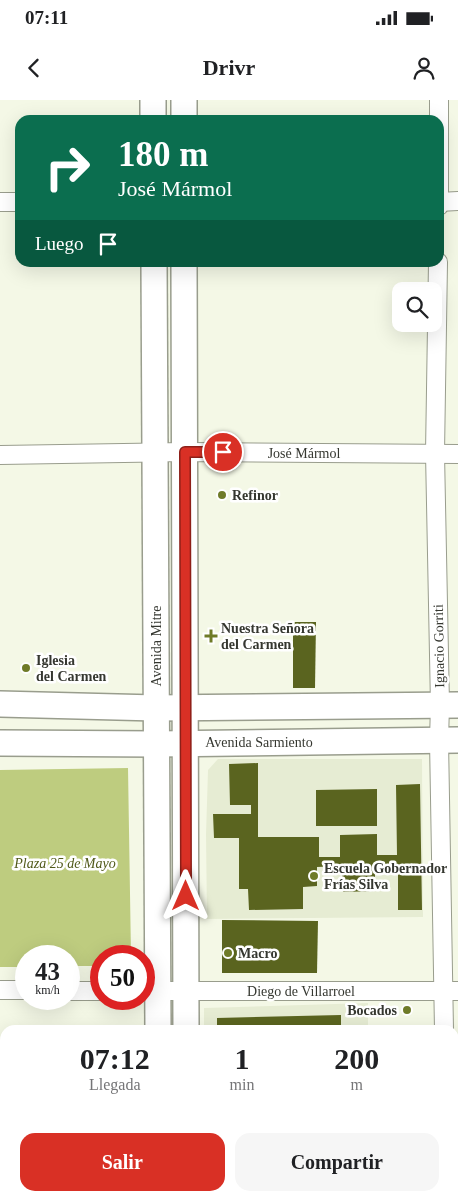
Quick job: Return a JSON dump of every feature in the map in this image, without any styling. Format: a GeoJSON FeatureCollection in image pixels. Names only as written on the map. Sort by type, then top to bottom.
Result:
{"type":"FeatureCollection","features":[{"type":"Feature","properties":{"kind":"main road"},"geometry":{"type":"LineString","coordinates":[[153,100],[153,115]]}},
{"type":"Feature","properties":{"kind":"main road"},"geometry":{"type":"LineString","coordinates":[[184,100],[184,115]]}},
{"type":"Feature","properties":{"kind":"main road","name":"Avenida Mitre"},"geometry":{"type":"LineString","coordinates":[[152,945],[156,744],[154,267]]}},
{"type":"Feature","properties":{"kind":"main road"},"geometry":{"type":"LineString","coordinates":[[184,267],[186,1025]]}},
{"type":"Feature","properties":{"kind":"main road"},"geometry":{"type":"LineString","coordinates":[[0,704],[156,708],[449,705]]}},
{"type":"Feature","properties":{"kind":"main road","name":"Avenida Sarmiento"},"geometry":{"type":"LineString","coordinates":[[0,743],[156,744],[186,742],[449,740]]}},
{"type":"Feature","properties":{"kind":"main road","name":"Avenida Mitre"},"geometry":{"type":"LineString","coordinates":[[154,1010],[157,1025]]}},
{"type":"Feature","properties":{"kind":"street"},"geometry":{"type":"LineString","coordinates":[[439,100],[439,115]]}},
{"type":"Feature","properties":{"kind":"street"},"geometry":{"type":"LineString","coordinates":[[0,202],[15,202]]}},
{"type":"Feature","properties":{"kind":"street"},"geometry":{"type":"LineString","coordinates":[[444,202],[458,202]]}},
{"type":"Feature","properties":{"kind":"street","name":"Ignacio Gorriti"},"geometry":{"type":"LineString","coordinates":[[438,267],[435,454],[449,705],[451,991],[445,1025]]}},
{"type":"Feature","properties":{"kind":"street","name":"José Mármol"},"geometry":{"type":"LineString","coordinates":[[0,455],[185,452],[458,454]]}},
{"type":"Feature","properties":{"kind":"street"},"geometry":{"type":"LineString","coordinates":[[0,990],[15,990]]}},
{"type":"Feature","properties":{"kind":"street","name":"Diego de Villarroel"},"geometry":{"type":"LineString","coordinates":[[155,991],[451,991]]}},
{"type":"Feature","properties":{"kind":"shaded area","name":"Escuela Gobernador Frías Silva"},"geometry":{"type":"Polygon","coordinates":[[[218,759],[422,759],[423,917],[207,919],[206,834],[208,770],[218,759]]]}},
{"type":"Feature","properties":{"kind":"shaded area"},"geometry":{"type":"Polygon","coordinates":[[[368,1003],[368,1025],[204,1025],[204,1008],[368,1003]]]}},
{"type":"Feature","properties":{"kind":"green space","name":"Plaza 25 de Mayo"},"geometry":{"type":"Polygon","coordinates":[[[128,768],[131,945],[90,945],[90,966],[80,966],[80,945],[15,945],[15,967],[0,967],[0,770],[128,768]]]}},
{"type":"Feature","properties":{"kind":"building"},"geometry":{"type":"Polygon","coordinates":[[[293,622],[316,622],[315,688],[293,688],[293,622]]]}},
{"type":"Feature","properties":{"kind":"building"},"geometry":{"type":"Polygon","coordinates":[[[258,763],[258,837],[319,837],[319,857],[340,857],[340,835],[377,834],[377,855],[397,855],[396,785],[420,784],[422,910],[398,910],[398,870],[375,870],[375,891],[343,892],[342,866],[317,867],[317,886],[303,887],[303,909],[249,910],[248,889],[239,889],[239,838],[214,838],[213,814],[251,814],[251,805],[230,805],[229,764],[258,763]]]}},
{"type":"Feature","properties":{"kind":"building"},"geometry":{"type":"Polygon","coordinates":[[[377,789],[377,826],[316,826],[316,790],[377,789]]]}},
{"type":"Feature","properties":{"kind":"building"},"geometry":{"type":"Polygon","coordinates":[[[222,920],[318,921],[317,973],[222,973],[222,920]]]}},
{"type":"Feature","properties":{"kind":"building"},"geometry":{"type":"Polygon","coordinates":[[[341,1015],[341,1025],[217,1025],[217,1018],[341,1015]]]}},
{"type":"Feature","properties":{"kind":"place","name":"Refinor"},"geometry":{"type":"Point","coordinates":[222,495]}},
{"type":"Feature","properties":{"kind":"place","name":"Nuestra Señora del Carmen"},"geometry":{"type":"Point","coordinates":[211,636]}},
{"type":"Feature","properties":{"kind":"place","name":"Iglesia del Carmen"},"geometry":{"type":"Point","coordinates":[26,668]}},
{"type":"Feature","properties":{"kind":"place","name":"Escuela Gobernador Frías Silva"},"geometry":{"type":"Point","coordinates":[314,876]}},
{"type":"Feature","properties":{"kind":"place","name":"Macro"},"geometry":{"type":"Point","coordinates":[228,953]}},
{"type":"Feature","properties":{"kind":"place","name":"Bocados"},"geometry":{"type":"Point","coordinates":[407,1010]}},
{"type":"Feature","properties":{"kind":"route"},"geometry":{"type":"LineString","coordinates":[[186,896],[185,452],[223,452]]}}]}
